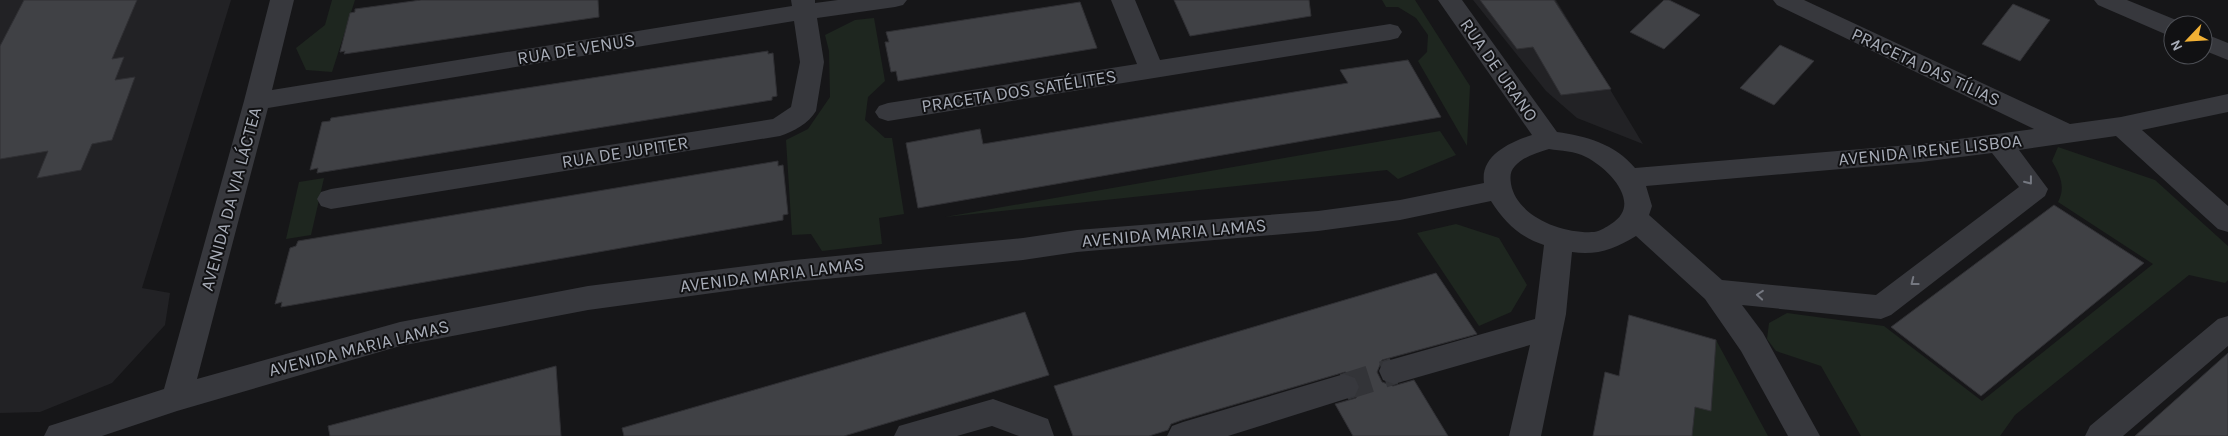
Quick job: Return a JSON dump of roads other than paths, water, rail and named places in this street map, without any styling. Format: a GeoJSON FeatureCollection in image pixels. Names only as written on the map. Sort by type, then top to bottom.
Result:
{"type":"FeatureCollection","features":[{"type":"Feature","properties":{"kind":"street","name":"AVENIDA DA VIA LÁCTEA"},"geometry":{"type":"LineString","coordinates":[[177,398],[257,101],[282,0]]}},
{"type":"Feature","properties":{"kind":"street","name":"RUA DE VENUS"},"geometry":{"type":"LineString","coordinates":[[257,101],[804,6],[895,0]]}},
{"type":"Feature","properties":{"kind":"street"},"geometry":{"type":"LineString","coordinates":[[1123,0],[1150,69]]}},
{"type":"Feature","properties":{"kind":"street","name":"RUA DE URANO"},"geometry":{"type":"LineString","coordinates":[[1450,0],[1549,140]]}},
{"type":"Feature","properties":{"kind":"street","name":"PRACETA DAS TÍLIAS"},"geometry":{"type":"LineString","coordinates":[[1785,0],[2067,134]]}},
{"type":"Feature","properties":{"kind":"street"},"geometry":{"type":"LineString","coordinates":[[2106,0],[2163,24]]}},
{"type":"Feature","properties":{"kind":"street","name":"RUA DE JUPITER"},"geometry":{"type":"LineString","coordinates":[[331,199],[780,127],[803,111],[812,62],[804,6]]}},
{"type":"Feature","properties":{"kind":"street","name":"PRACETA DOS SATÉLITES"},"geometry":{"type":"LineString","coordinates":[[888,112],[1390,32]]}},
{"type":"Feature","properties":{"kind":"street"},"geometry":{"type":"LineString","coordinates":[[2213,45],[2228,52]]}},
{"type":"Feature","properties":{"kind":"street","name":"AVENIDA IRENE LISBOA"},"geometry":{"type":"LineString","coordinates":[[1630,178],[1921,153],[2121,126],[2228,103]]}},
{"type":"Feature","properties":{"kind":"street"},"geometry":{"type":"LineString","coordinates":[[2121,126],[2228,222]]}},
{"type":"Feature","properties":{"kind":"street"},"geometry":{"type":"LineString","coordinates":[[1549,140],[1569,142],[1595,150],[1616,163],[1630,178],[1637,192],[1639,206],[1635,219],[1624,232],[1606,240],[1583,243],[1558,240],[1537,232],[1519,220],[1505,206],[1498,190],[1497,174],[1502,161],[1513,150],[1530,143],[1549,140]]}},
{"type":"Feature","properties":{"kind":"street"},"geometry":{"type":"LineString","coordinates":[[1714,291],[1882,307],[2035,189],[1999,143]]}},
{"type":"Feature","properties":{"kind":"street","name":"AVENIDA MARIA LAMAS"},"geometry":{"type":"LineString","coordinates":[[60,436],[177,398],[400,334],[588,298],[794,272],[1077,241],[1318,221],[1400,210],[1498,190]]}},
{"type":"Feature","properties":{"kind":"street"},"geometry":{"type":"LineString","coordinates":[[1635,219],[1714,291],[1752,342],[1804,436]]}},
{"type":"Feature","properties":{"kind":"street"},"geometry":{"type":"LineString","coordinates":[[1525,436],[1548,328],[1558,240]]}},
{"type":"Feature","properties":{"kind":"street"},"geometry":{"type":"LineString","coordinates":[[1394,371],[1548,328]]}},
{"type":"Feature","properties":{"kind":"street"},"geometry":{"type":"LineString","coordinates":[[2101,436],[2228,328]]}},
{"type":"Feature","properties":{"kind":"street"},"geometry":{"type":"LineString","coordinates":[[1183,436],[1344,387]]}},
{"type":"Feature","properties":{"kind":"street"},"geometry":{"type":"LineString","coordinates":[[910,436],[993,412],[1037,429],[1038,436]]}},
{"type":"Feature","properties":{"kind":"tunnel"},"geometry":{"type":"LineString","coordinates":[[1344,387],[1394,371]]}}]}
